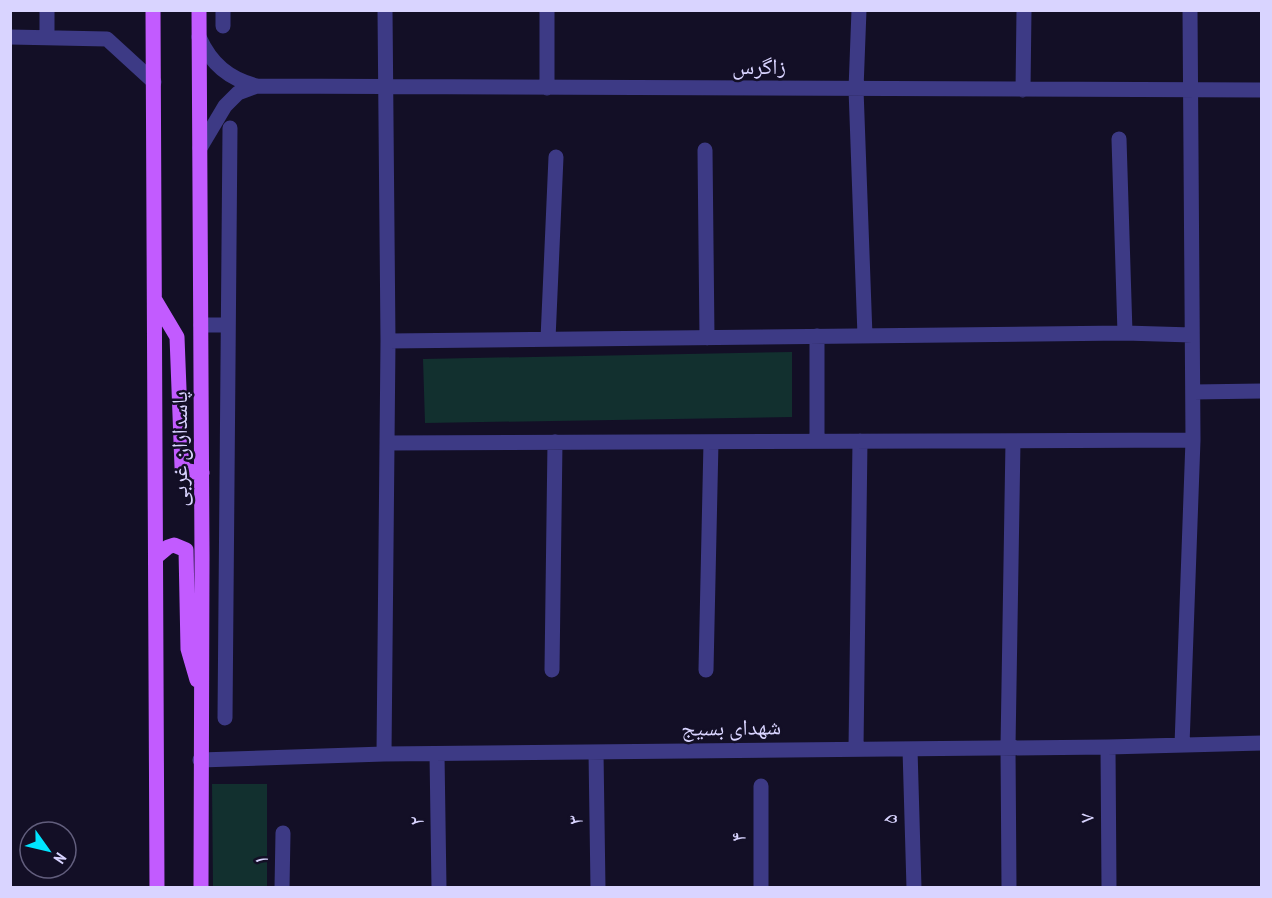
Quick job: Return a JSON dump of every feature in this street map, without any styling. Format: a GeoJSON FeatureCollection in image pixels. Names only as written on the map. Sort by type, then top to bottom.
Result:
{"type":"FeatureCollection","features":[{"type":"Feature","properties":{"kind":"main road","name":"پاسداران غربی"},"geometry":{"type":"LineString","coordinates":[[153,10],[157,888]]}},
{"type":"Feature","properties":{"kind":"main road","name":"پاسداران غربی"},"geometry":{"type":"LineString","coordinates":[[199,10],[202,473],[201,888]]}},
{"type":"Feature","properties":{"kind":"main road"},"geometry":{"type":"LineString","coordinates":[[155,300],[177,337],[182,467],[188,471],[202,473]]}},
{"type":"Feature","properties":{"kind":"main road"},"geometry":{"type":"LineString","coordinates":[[156,557],[174,544],[186,550],[188,649],[202,698]]}},
{"type":"Feature","properties":{"kind":"street"},"geometry":{"type":"LineString","coordinates":[[47,10],[47,37]]}},
{"type":"Feature","properties":{"kind":"street"},"geometry":{"type":"LineString","coordinates":[[384,754],[388,341],[385,10]]}},
{"type":"Feature","properties":{"kind":"street"},"geometry":{"type":"LineString","coordinates":[[547,10],[547,88]]}},
{"type":"Feature","properties":{"kind":"street"},"geometry":{"type":"LineString","coordinates":[[859,10],[856,89],[865,336]]}},
{"type":"Feature","properties":{"kind":"street"},"geometry":{"type":"LineString","coordinates":[[1023,90],[1024,10]]}},
{"type":"Feature","properties":{"kind":"street"},"geometry":{"type":"LineString","coordinates":[[1182,745],[1193,440],[1190,10]]}},
{"type":"Feature","properties":{"kind":"street"},"geometry":{"type":"LineString","coordinates":[[10,37],[108,39],[154,82]]}},
{"type":"Feature","properties":{"kind":"street","name":"زاگرس"},"geometry":{"type":"LineString","coordinates":[[199,38],[207,54],[223,70],[239,82],[257,86],[1262,90]]}},
{"type":"Feature","properties":{"kind":"street","name":"زاگرس"},"geometry":{"type":"LineString","coordinates":[[200,148],[225,106],[238,93],[257,86]]}},
{"type":"Feature","properties":{"kind":"street"},"geometry":{"type":"LineString","coordinates":[[225,718],[230,128]]}},
{"type":"Feature","properties":{"kind":"street"},"geometry":{"type":"LineString","coordinates":[[1119,139],[1125,333]]}},
{"type":"Feature","properties":{"kind":"street"},"geometry":{"type":"LineString","coordinates":[[705,150],[706,338]]}},
{"type":"Feature","properties":{"kind":"street"},"geometry":{"type":"LineString","coordinates":[[548,339],[556,157]]}},
{"type":"Feature","properties":{"kind":"street"},"geometry":{"type":"LineString","coordinates":[[201,325],[228,326]]}},
{"type":"Feature","properties":{"kind":"street"},"geometry":{"type":"LineString","coordinates":[[388,341],[1125,333],[1192,335]]}},
{"type":"Feature","properties":{"kind":"street"},"geometry":{"type":"LineString","coordinates":[[817,336],[817,441]]}},
{"type":"Feature","properties":{"kind":"street"},"geometry":{"type":"LineString","coordinates":[[1192,392],[1262,391]]}},
{"type":"Feature","properties":{"kind":"street"},"geometry":{"type":"LineString","coordinates":[[387,443],[1193,440]]}},
{"type":"Feature","properties":{"kind":"street"},"geometry":{"type":"LineString","coordinates":[[856,748],[860,441]]}},
{"type":"Feature","properties":{"kind":"street"},"geometry":{"type":"LineString","coordinates":[[1009,888],[1008,747],[1013,441]]}},
{"type":"Feature","properties":{"kind":"street"},"geometry":{"type":"LineString","coordinates":[[552,670],[555,442]]}},
{"type":"Feature","properties":{"kind":"street"},"geometry":{"type":"LineString","coordinates":[[706,670],[711,442]]}},
{"type":"Feature","properties":{"kind":"street","name":"شهدای بسیج"},"geometry":{"type":"LineString","coordinates":[[201,760],[384,754],[1108,747],[1262,743]]}},
{"type":"Feature","properties":{"kind":"street","name":"۷"},"geometry":{"type":"LineString","coordinates":[[1108,747],[1109,888]]}},
{"type":"Feature","properties":{"kind":"street","name":"۵"},"geometry":{"type":"LineString","coordinates":[[910,749],[914,888]]}},
{"type":"Feature","properties":{"kind":"street","name":"۳"},"geometry":{"type":"LineString","coordinates":[[596,752],[598,888]]}},
{"type":"Feature","properties":{"kind":"street","name":"۲"},"geometry":{"type":"LineString","coordinates":[[437,754],[439,888]]}},
{"type":"Feature","properties":{"kind":"street","name":"۴"},"geometry":{"type":"LineString","coordinates":[[761,786],[761,888]]}},
{"type":"Feature","properties":{"kind":"street","name":"۱"},"geometry":{"type":"LineString","coordinates":[[282,888],[283,833]]}},
{"type":"Feature","properties":{"kind":"green space"},"geometry":{"type":"Polygon","coordinates":[[[792,352],[792,417],[425,423],[423,359],[792,352]]]}},
{"type":"Feature","properties":{"kind":"green space"},"geometry":{"type":"Polygon","coordinates":[[[212,784],[267,784],[267,887],[213,887],[212,784]]]}}]}
